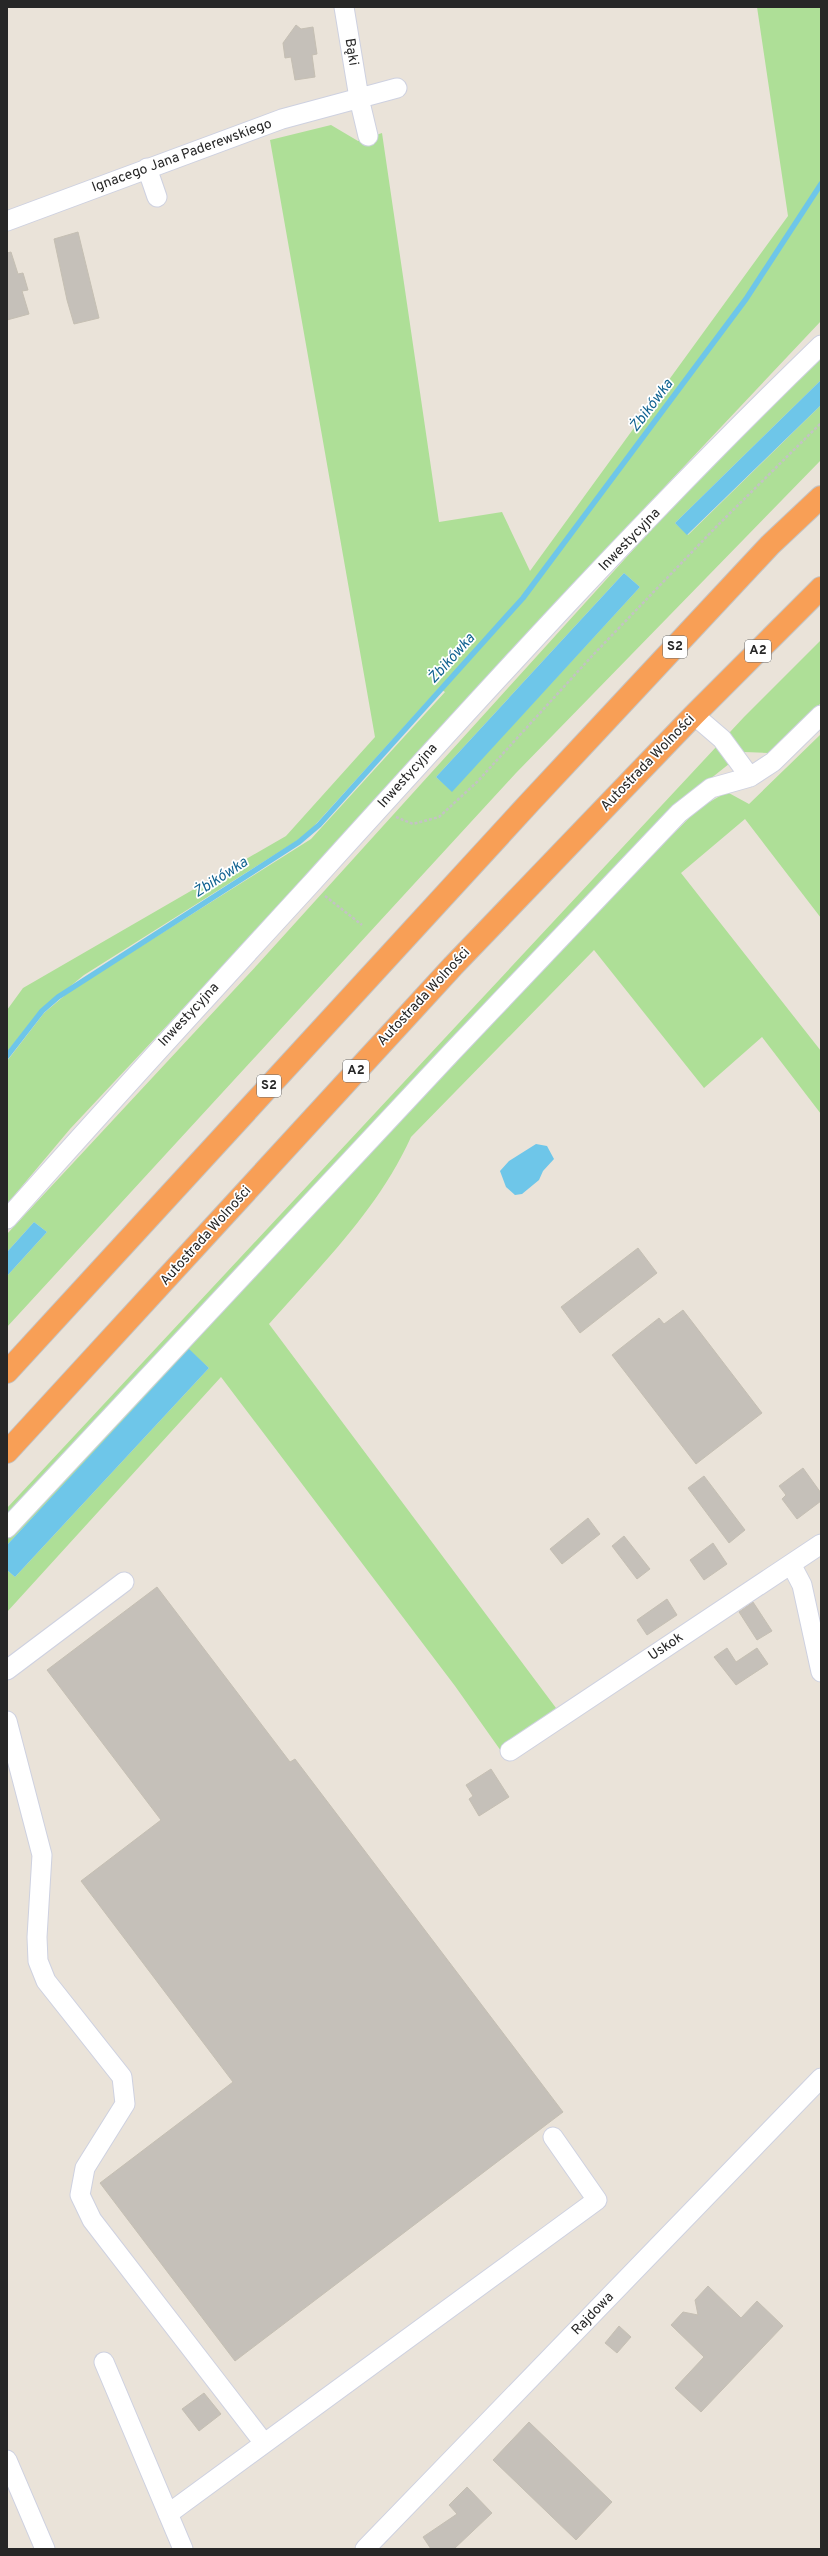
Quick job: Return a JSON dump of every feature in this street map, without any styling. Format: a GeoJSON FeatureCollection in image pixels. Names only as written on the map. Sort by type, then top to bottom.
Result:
{"type":"FeatureCollection","features":[{"type":"Feature","properties":{"kind":"highway","name":"S2"},"geometry":{"type":"LineString","coordinates":[[7,1372],[542,789],[770,545],[821,497]]}},
{"type":"Feature","properties":{"kind":"highway","name":"Autostrada Wolności"},"geometry":{"type":"LineString","coordinates":[[7,1452],[453,966],[694,715],[821,588]]}},
{"type":"Feature","properties":{"kind":"street","name":"Bąki"},"geometry":{"type":"LineString","coordinates":[[344,7],[359,98],[368,136]]}},
{"type":"Feature","properties":{"kind":"street","name":"Ignacego Jana Paderewskiego"},"geometry":{"type":"LineString","coordinates":[[7,221],[282,119],[397,88]]}},
{"type":"Feature","properties":{"kind":"street"},"geometry":{"type":"LineString","coordinates":[[147,168],[157,197]]}},
{"type":"Feature","properties":{"kind":"street","name":"Inwestycyjna"},"geometry":{"type":"LineString","coordinates":[[7,1219],[122,1088],[456,723],[760,404],[821,344]]}},
{"type":"Feature","properties":{"kind":"street"},"geometry":{"type":"LineString","coordinates":[[694,715],[722,739],[750,777]]}},
{"type":"Feature","properties":{"kind":"street"},"geometry":{"type":"LineString","coordinates":[[7,1528],[440,1064],[679,813],[711,788],[750,777],[773,762],[821,715]]}},
{"type":"Feature","properties":{"kind":"street","name":"Uskok"},"geometry":{"type":"LineString","coordinates":[[510,1751],[821,1544]]}},
{"type":"Feature","properties":{"kind":"street"},"geometry":{"type":"LineString","coordinates":[[791,1564],[802,1585],[821,1672]]}},
{"type":"Feature","properties":{"kind":"street"},"geometry":{"type":"LineString","coordinates":[[7,1670],[124,1582]]}},
{"type":"Feature","properties":{"kind":"street"},"geometry":{"type":"LineString","coordinates":[[7,1721],[42,1855],[37,1937],[38,1961],[46,1981],[122,2077],[125,2104],[85,2168],[80,2195],[92,2220],[264,2443]]}},
{"type":"Feature","properties":{"kind":"street","name":"Rajdowa"},"geometry":{"type":"LineString","coordinates":[[365,2549],[821,2078]]}},
{"type":"Feature","properties":{"kind":"street"},"geometry":{"type":"LineString","coordinates":[[168,2514],[598,2200],[553,2137]]}},
{"type":"Feature","properties":{"kind":"street"},"geometry":{"type":"LineString","coordinates":[[104,2362],[183,2549]]}},
{"type":"Feature","properties":{"kind":"street"},"geometry":{"type":"LineString","coordinates":[[7,2460],[45,2549]]}},
{"type":"Feature","properties":{"kind":"path"},"geometry":{"type":"LineString","coordinates":[[393,816],[413,824],[439,817],[477,782],[592,656],[716,527],[821,423]]}},
{"type":"Feature","properties":{"kind":"path"},"geometry":{"type":"LineString","coordinates":[[310,884],[362,925]]}},
{"type":"Feature","properties":{"kind":"green space"},"geometry":{"type":"Polygon","coordinates":[[[757,7],[821,7],[821,321],[507,654],[455,718],[70,1129],[7,1204],[7,1061],[44,1013],[70,991],[311,839],[445,692],[439,688],[306,835],[84,975],[39,1012],[7,1052],[7,1010],[23,988],[286,836],[375,737],[270,140],[331,125],[358,141],[382,133],[439,522],[502,512],[530,571],[788,216],[757,7]]]}},
{"type":"Feature","properties":{"kind":"green space"},"geometry":{"type":"Polygon","coordinates":[[[821,354],[821,380],[675,523],[688,535],[821,405],[821,460],[516,773],[7,1327],[7,1276],[47,1232],[34,1222],[7,1252],[7,1234],[258,964],[700,476],[821,354]],[[624,573],[436,777],[452,791],[640,587],[624,573]]]}},
{"type":"Feature","properties":{"kind":"green space"},"geometry":{"type":"Polygon","coordinates":[[[821,640],[821,703],[768,753],[744,752],[680,803],[465,1026],[454,1065],[466,1049],[578,930],[699,808],[727,792],[749,804],[821,734],[821,918],[745,819],[681,873],[821,1051],[821,1114],[762,1037],[704,1088],[594,950],[411,1137],[398,1164],[365,1213],[328,1258],[269,1324],[556,1708],[501,1751],[455,1686],[221,1377],[7,1612],[7,1570],[15,1577],[209,1368],[189,1350],[7,1545],[7,1508],[744,717],[821,640]]]}},
{"type":"Feature","properties":{"kind":"water"},"geometry":{"type":"Polygon","coordinates":[[[821,380],[821,405],[687,535],[675,523],[821,380]]]}},
{"type":"Feature","properties":{"kind":"water"},"geometry":{"type":"Polygon","coordinates":[[[624,573],[640,587],[452,792],[436,777],[624,573]]]}},
{"type":"Feature","properties":{"kind":"water"},"geometry":{"type":"Polygon","coordinates":[[[536,1144],[547,1146],[554,1159],[543,1171],[539,1180],[522,1194],[515,1195],[506,1187],[500,1171],[509,1161],[536,1144]]]}},
{"type":"Feature","properties":{"kind":"water"},"geometry":{"type":"Polygon","coordinates":[[[34,1222],[47,1232],[7,1276],[7,1252],[34,1222]]]}},
{"type":"Feature","properties":{"kind":"water"},"geometry":{"type":"Polygon","coordinates":[[[189,1349],[209,1368],[15,1577],[7,1570],[7,1545],[189,1349]]]}},
{"type":"Feature","properties":{"kind":"building"},"geometry":{"type":"Polygon","coordinates":[[[296,25],[301,29],[313,27],[317,54],[312,55],[315,77],[295,80],[291,57],[285,58],[283,43],[296,25]]]}},
{"type":"Feature","properties":{"kind":"building"},"geometry":{"type":"Polygon","coordinates":[[[78,232],[99,318],[74,324],[67,300],[54,239],[78,232]]]}},
{"type":"Feature","properties":{"kind":"building"},"geometry":{"type":"Polygon","coordinates":[[[11,252],[18,274],[23,273],[28,290],[22,291],[29,314],[7,320],[7,253],[11,252]]]}},
{"type":"Feature","properties":{"kind":"building"},"geometry":{"type":"Polygon","coordinates":[[[638,1248],[657,1273],[580,1333],[561,1307],[638,1248]]]}},
{"type":"Feature","properties":{"kind":"building"},"geometry":{"type":"Polygon","coordinates":[[[683,1310],[762,1413],[696,1464],[612,1355],[659,1318],[664,1324],[683,1310]]]}},
{"type":"Feature","properties":{"kind":"building"},"geometry":{"type":"Polygon","coordinates":[[[803,1468],[821,1493],[821,1501],[797,1519],[782,1499],[786,1495],[779,1486],[803,1468]]]}},
{"type":"Feature","properties":{"kind":"building"},"geometry":{"type":"Polygon","coordinates":[[[704,1476],[745,1530],[729,1543],[688,1488],[704,1476]]]}},
{"type":"Feature","properties":{"kind":"building"},"geometry":{"type":"Polygon","coordinates":[[[588,1518],[600,1534],[562,1564],[550,1549],[588,1518]]]}},
{"type":"Feature","properties":{"kind":"building"},"geometry":{"type":"Polygon","coordinates":[[[624,1536],[650,1569],[637,1579],[612,1546],[624,1536]]]}},
{"type":"Feature","properties":{"kind":"building"},"geometry":{"type":"Polygon","coordinates":[[[713,1543],[727,1564],[704,1580],[690,1560],[713,1543]]]}},
{"type":"Feature","properties":{"kind":"building"},"geometry":{"type":"Polygon","coordinates":[[[157,1587],[290,1762],[295,1759],[563,2112],[235,2361],[100,2183],[233,2082],[81,1881],[161,1820],[47,1670],[157,1587]]]}},
{"type":"Feature","properties":{"kind":"building"},"geometry":{"type":"Polygon","coordinates":[[[667,1599],[677,1615],[647,1635],[637,1620],[667,1599]]]}},
{"type":"Feature","properties":{"kind":"building"},"geometry":{"type":"Polygon","coordinates":[[[753,1602],[772,1631],[757,1640],[739,1612],[753,1602]]]}},
{"type":"Feature","properties":{"kind":"building"},"geometry":{"type":"Polygon","coordinates":[[[727,1648],[736,1662],[757,1648],[768,1664],[736,1685],[714,1657],[727,1648]]]}},
{"type":"Feature","properties":{"kind":"building"},"geometry":{"type":"Polygon","coordinates":[[[491,1769],[509,1797],[479,1816],[469,1799],[473,1796],[466,1785],[491,1769]]]}},
{"type":"Feature","properties":{"kind":"building"},"geometry":{"type":"Polygon","coordinates":[[[708,2286],[741,2318],[757,2301],[783,2326],[701,2412],[675,2388],[704,2357],[671,2325],[683,2312],[698,2315],[695,2300],[708,2286]]]}},
{"type":"Feature","properties":{"kind":"building"},"geometry":{"type":"Polygon","coordinates":[[[619,2326],[631,2337],[617,2353],[605,2343],[619,2326]]]}},
{"type":"Feature","properties":{"kind":"building"},"geometry":{"type":"Polygon","coordinates":[[[204,2393],[221,2414],[199,2431],[182,2409],[204,2393]]]}},
{"type":"Feature","properties":{"kind":"building"},"geometry":{"type":"Polygon","coordinates":[[[529,2422],[612,2502],[576,2540],[493,2460],[529,2422]]]}},
{"type":"Feature","properties":{"kind":"building"},"geometry":{"type":"Polygon","coordinates":[[[467,2487],[492,2513],[454,2549],[431,2549],[423,2537],[457,2514],[449,2505],[467,2487]]]}},
{"type":"Feature","properties":{"kind":"waterway","name":"Żbikówka"},"geometry":{"type":"LineString","coordinates":[[7,1056],[42,1011],[58,997],[299,842],[319,825],[523,598],[746,299],[821,184]]}}]}
